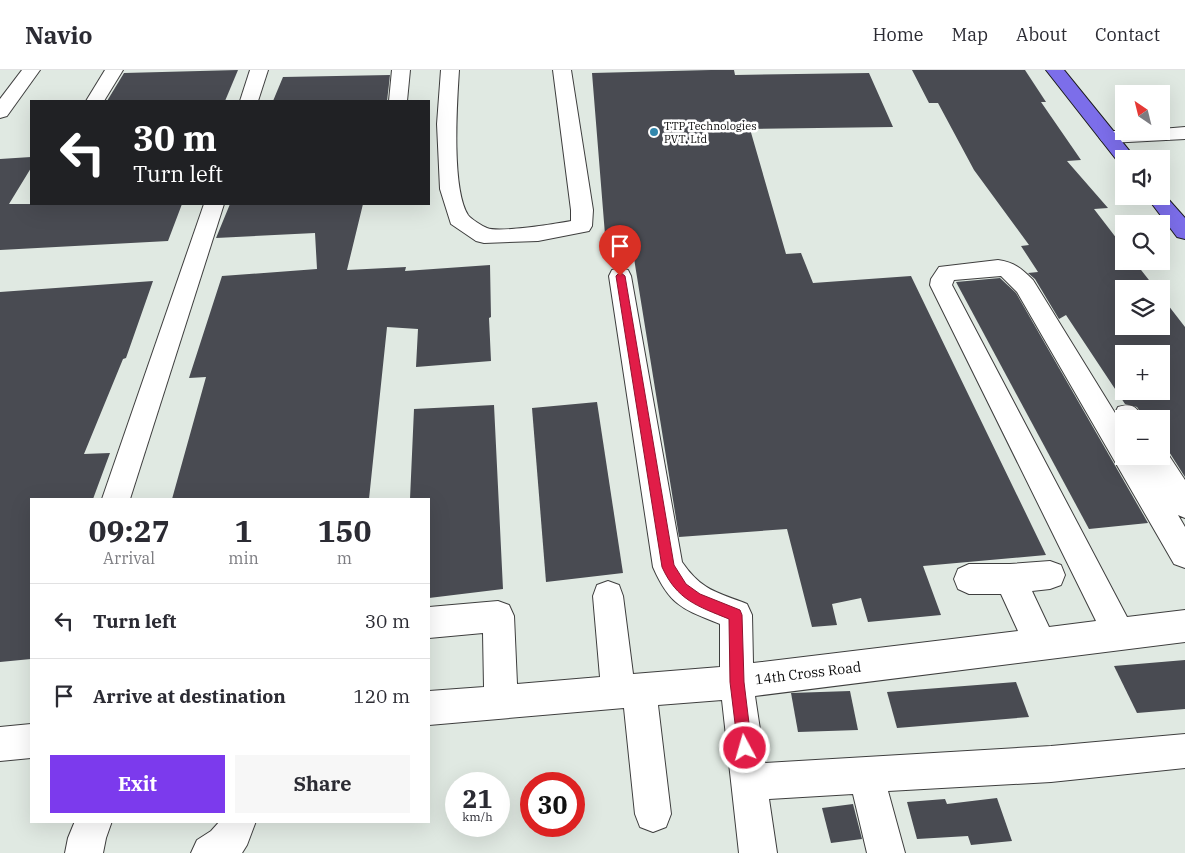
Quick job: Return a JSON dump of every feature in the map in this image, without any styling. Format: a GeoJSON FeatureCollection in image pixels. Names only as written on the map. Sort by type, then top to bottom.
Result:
{"type":"FeatureCollection","features":[{"type":"Feature","properties":{"kind":"main road"},"geometry":{"type":"LineString","coordinates":[[1055,70],[1119,150]]}},
{"type":"Feature","properties":{"kind":"main road"},"geometry":{"type":"LineString","coordinates":[[1163,205],[1185,232]]}},
{"type":"Feature","properties":{"kind":"street"},"geometry":{"type":"LineString","coordinates":[[0,112],[31,70]]}},
{"type":"Feature","properties":{"kind":"street"},"geometry":{"type":"LineString","coordinates":[[96,100],[114,70]]}},
{"type":"Feature","properties":{"kind":"street"},"geometry":{"type":"LineString","coordinates":[[249,100],[259,70]]}},
{"type":"Feature","properties":{"kind":"street"},"geometry":{"type":"LineString","coordinates":[[398,100],[401,70]]}},
{"type":"Feature","properties":{"kind":"street"},"geometry":{"type":"LineString","coordinates":[[450,70],[446,124],[450,189],[459,218],[484,236],[538,234],[581,226],[582,210],[562,70]]}},
{"type":"Feature","properties":{"kind":"street"},"geometry":{"type":"LineString","coordinates":[[1109,137],[1185,133]]}},
{"type":"Feature","properties":{"kind":"street"},"geometry":{"type":"LineString","coordinates":[[116,498],[214,205]]}},
{"type":"Feature","properties":{"kind":"street"},"geometry":{"type":"LineString","coordinates":[[1115,436],[1025,286],[1014,274],[998,268],[947,273],[942,279],[941,285],[1119,634]]}},
{"type":"Feature","properties":{"kind":"street"},"geometry":{"type":"LineString","coordinates":[[620,276],[668,567],[682,588],[696,599],[736,615],[737,682],[758,853]]}},
{"type":"Feature","properties":{"kind":"street"},"geometry":{"type":"LineString","coordinates":[[1132,465],[1185,554]]}},
{"type":"Feature","properties":{"kind":"street"},"geometry":{"type":"LineString","coordinates":[[1160,465],[1185,505]]}},
{"type":"Feature","properties":{"kind":"street"},"geometry":{"type":"LineString","coordinates":[[969,579],[1010,579],[1050,575]]}},
{"type":"Feature","properties":{"kind":"street"},"geometry":{"type":"LineString","coordinates":[[1010,579],[1040,643]]}},
{"type":"Feature","properties":{"kind":"street"},"geometry":{"type":"LineString","coordinates":[[608,596],[653,814]]}},
{"type":"Feature","properties":{"kind":"street"},"geometry":{"type":"LineString","coordinates":[[430,623],[498,616],[501,702]]}},
{"type":"Feature","properties":{"kind":"street","name":"14th Cross Road"},"geometry":{"type":"LineString","coordinates":[[430,708],[737,682],[1185,626]]}},
{"type":"Feature","properties":{"kind":"street"},"geometry":{"type":"LineString","coordinates":[[0,744],[30,741]]}},
{"type":"Feature","properties":{"kind":"street"},"geometry":{"type":"LineString","coordinates":[[748,782],[1051,764],[1185,751]]}},
{"type":"Feature","properties":{"kind":"street"},"geometry":{"type":"LineString","coordinates":[[866,775],[886,853]]}},
{"type":"Feature","properties":{"kind":"street"},"geometry":{"type":"LineString","coordinates":[[84,853],[87,838],[93,823]]}},
{"type":"Feature","properties":{"kind":"street"},"geometry":{"type":"LineString","coordinates":[[210,853],[224,847],[236,832],[238,823]]}},
{"type":"Feature","properties":{"kind":"shaded area"},"geometry":{"type":"Polygon","coordinates":[[[0,70],[1185,70],[1185,853],[0,853],[0,70]]]}},
{"type":"Feature","properties":{"kind":"building"},"geometry":{"type":"Polygon","coordinates":[[[238,70],[225,100],[108,100],[124,73],[238,70]]]}},
{"type":"Feature","properties":{"kind":"building"},"geometry":{"type":"Polygon","coordinates":[[[734,70],[735,75],[869,73],[893,127],[750,129],[786,254],[801,253],[813,283],[911,276],[1046,555],[923,566],[941,615],[868,622],[861,598],[832,604],[837,625],[812,627],[787,529],[679,537],[632,246],[606,247],[592,73],[734,70]]]}},
{"type":"Feature","properties":{"kind":"building"},"geometry":{"type":"Polygon","coordinates":[[[912,70],[1025,70],[1046,102],[1041,102],[1081,160],[1067,161],[1108,208],[1094,209],[1115,236],[1115,270],[1141,270],[1149,280],[1115,280],[1115,335],[1170,335],[1170,308],[1185,327],[1185,477],[1170,453],[1170,410],[1139,410],[1137,407],[1125,404],[1122,400],[1170,400],[1170,345],[1115,345],[1115,389],[1066,315],[1059,319],[1035,279],[1028,273],[1038,272],[1021,246],[1029,245],[974,170],[938,103],[929,103],[912,70]]]}},
{"type":"Feature","properties":{"kind":"building"},"geometry":{"type":"Polygon","coordinates":[[[390,75],[387,100],[273,100],[283,77],[390,75]]]}},
{"type":"Feature","properties":{"kind":"building"},"geometry":{"type":"Polygon","coordinates":[[[30,157],[30,170],[9,204],[182,205],[168,241],[0,250],[0,159],[30,157]]]}},
{"type":"Feature","properties":{"kind":"building"},"geometry":{"type":"Polygon","coordinates":[[[230,205],[363,205],[347,270],[406,267],[405,271],[490,265],[491,317],[489,318],[491,361],[416,367],[418,329],[387,327],[369,498],[172,498],[206,377],[189,378],[222,276],[317,269],[315,233],[216,238],[230,205]]]}},
{"type":"Feature","properties":{"kind":"building"},"geometry":{"type":"Polygon","coordinates":[[[1000,278],[1016,293],[1148,523],[1089,529],[956,282],[1000,278]]]}},
{"type":"Feature","properties":{"kind":"building"},"geometry":{"type":"Polygon","coordinates":[[[153,281],[126,358],[123,359],[84,454],[110,453],[93,498],[30,498],[30,659],[0,662],[0,292],[153,281]]]}},
{"type":"Feature","properties":{"kind":"building"},"geometry":{"type":"Polygon","coordinates":[[[597,402],[623,573],[546,582],[532,408],[597,402]]]}},
{"type":"Feature","properties":{"kind":"building"},"geometry":{"type":"Polygon","coordinates":[[[494,405],[503,589],[430,598],[430,498],[410,498],[414,409],[494,405]]]}},
{"type":"Feature","properties":{"kind":"building"},"geometry":{"type":"Polygon","coordinates":[[[1185,660],[1185,709],[1137,713],[1114,666],[1185,660]]]}},
{"type":"Feature","properties":{"kind":"building"},"geometry":{"type":"Polygon","coordinates":[[[1016,682],[1029,717],[897,728],[887,692],[1016,682]]]}},
{"type":"Feature","properties":{"kind":"building"},"geometry":{"type":"Polygon","coordinates":[[[850,691],[858,730],[798,732],[791,693],[850,691]]]}},
{"type":"Feature","properties":{"kind":"building"},"geometry":{"type":"Polygon","coordinates":[[[997,798],[1012,841],[971,845],[968,836],[917,839],[907,802],[945,799],[947,804],[997,798]]]}},
{"type":"Feature","properties":{"kind":"building"},"geometry":{"type":"Polygon","coordinates":[[[853,804],[862,839],[831,843],[822,808],[853,804]]]}},
{"type":"Feature","properties":{"kind":"place","name":"TTP Technologies PVT. Ltd"},"geometry":{"type":"Point","coordinates":[654,132]}},
{"type":"Feature","properties":{"kind":"route"},"geometry":{"type":"LineString","coordinates":[[620,276],[668,567],[682,588],[696,599],[736,615],[737,682],[745,748]]}}]}
